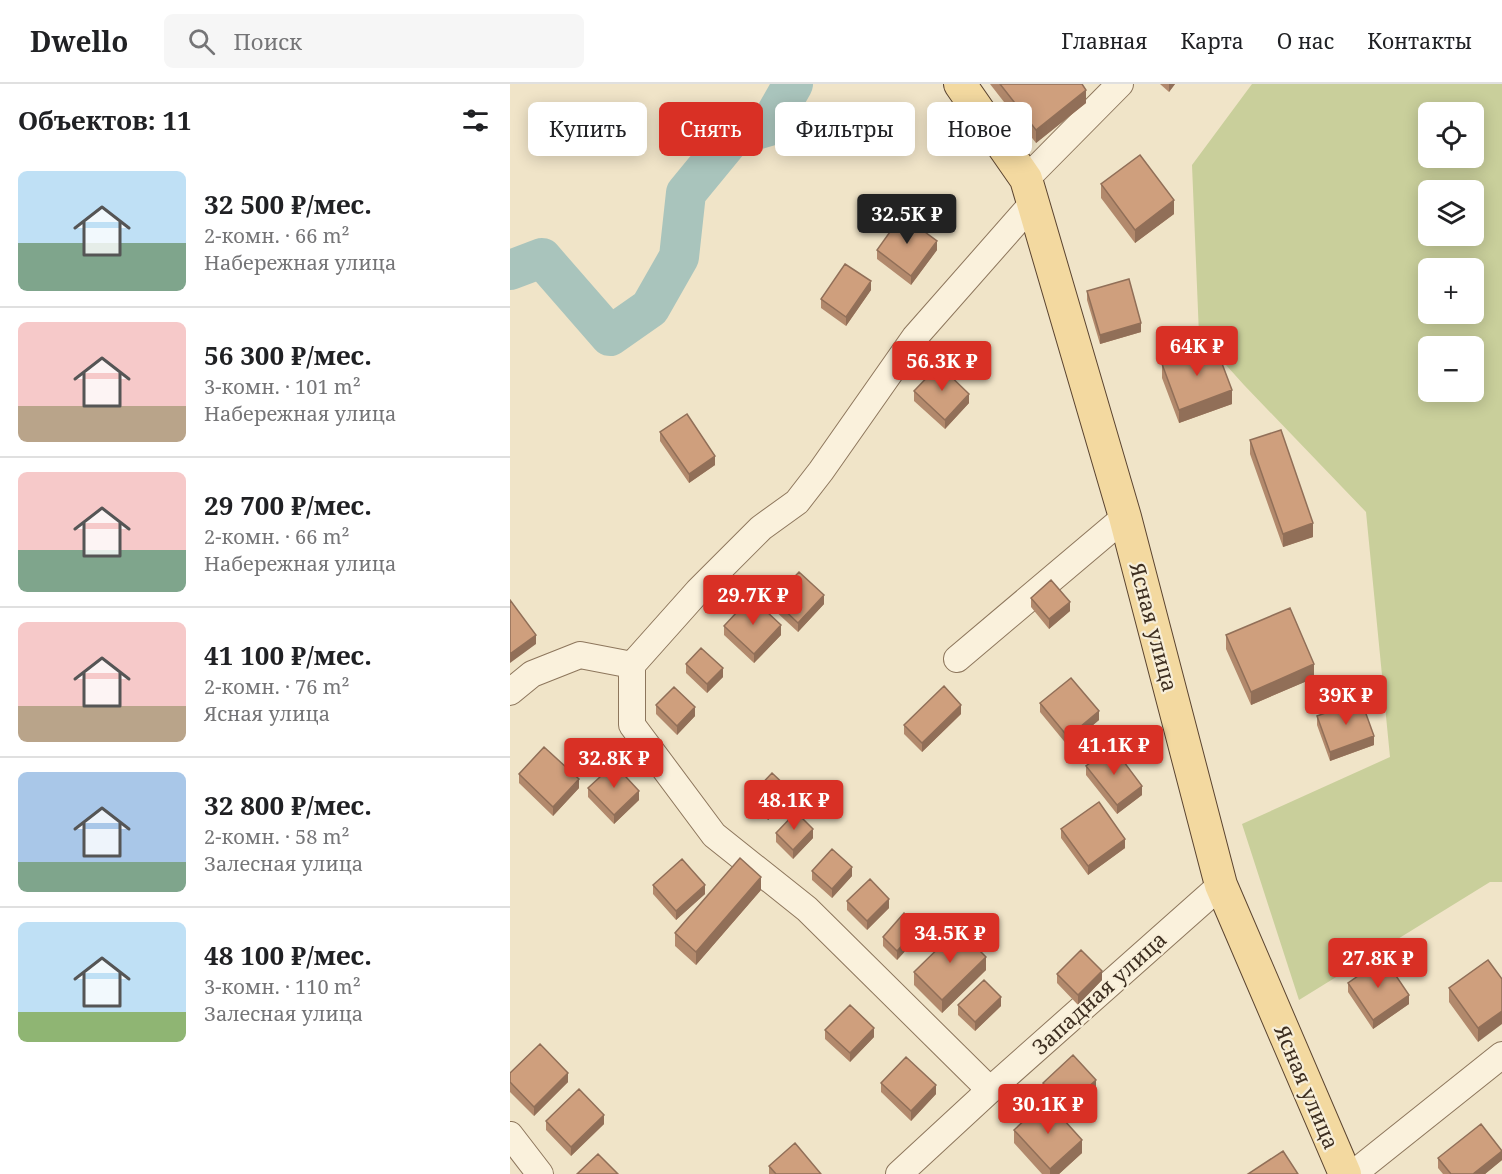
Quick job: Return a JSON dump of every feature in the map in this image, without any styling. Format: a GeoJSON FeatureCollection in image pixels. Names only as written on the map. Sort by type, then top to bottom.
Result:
{"type":"FeatureCollection","features":[{"type":"Feature","properties":{"kind":"main road","name":"Ясная улица"},"geometry":{"type":"LineString","coordinates":[[960,84],[1029,191],[1125,517],[1221,885],[1345,1174]]}},
{"type":"Feature","properties":{"kind":"street"},"geometry":{"type":"LineString","coordinates":[[990,1090],[807,909],[714,835],[632,725],[632,665],[698,591],[761,528],[797,501],[821,471],[915,337],[1029,191],[1120,84]]}},
{"type":"Feature","properties":{"kind":"street"},"geometry":{"type":"LineString","coordinates":[[957,659],[1125,517]]}},
{"type":"Feature","properties":{"kind":"street"},"geometry":{"type":"LineString","coordinates":[[510,692],[532,674],[580,655],[632,665]]}},
{"type":"Feature","properties":{"kind":"street","name":"Западная улица"},"geometry":{"type":"LineString","coordinates":[[899,1174],[1221,885]]}},
{"type":"Feature","properties":{"kind":"street"},"geometry":{"type":"LineString","coordinates":[[1353,1174],[1502,1055]]}},
{"type":"Feature","properties":{"kind":"street"},"geometry":{"type":"LineString","coordinates":[[510,1135],[540,1174]]}},
{"type":"Feature","properties":{"kind":"green space"},"geometry":{"type":"Polygon","coordinates":[[[1252,84],[1502,84],[1502,882],[1490,882],[1299,1000],[1242,824],[1390,757],[1366,512],[1199,335],[1192,165],[1252,84]]]}},
{"type":"Feature","properties":{"kind":"building"},"geometry":{"type":"Polygon","coordinates":[[[1000,84],[1082,84],[1086,90],[1036,130],[1032,125],[1032,102],[1014,102],[1000,84]]]}},
{"type":"Feature","properties":{"kind":"building"},"geometry":{"type":"Polygon","coordinates":[[[1140,155],[1174,200],[1135,230],[1101,184],[1140,155]]]}},
{"type":"Feature","properties":{"kind":"building"},"geometry":{"type":"Polygon","coordinates":[[[902,215],[937,241],[911,276],[877,250],[902,215]]]}},
{"type":"Feature","properties":{"kind":"building"},"geometry":{"type":"Polygon","coordinates":[[[845,264],[871,281],[846,317],[821,299],[845,264]]]}},
{"type":"Feature","properties":{"kind":"building"},"geometry":{"type":"Polygon","coordinates":[[[1129,279],[1141,323],[1100,335],[1087,291],[1129,279]]]}},
{"type":"Feature","properties":{"kind":"building"},"geometry":{"type":"Polygon","coordinates":[[[1215,345],[1232,390],[1179,410],[1162,364],[1215,345]]]}},
{"type":"Feature","properties":{"kind":"building"},"geometry":{"type":"Polygon","coordinates":[[[939,365],[969,394],[945,420],[914,391],[939,365]]]}},
{"type":"Feature","properties":{"kind":"building"},"geometry":{"type":"Polygon","coordinates":[[[687,414],[715,456],[689,474],[660,432],[687,414]]]}},
{"type":"Feature","properties":{"kind":"building"},"geometry":{"type":"Polygon","coordinates":[[[1281,430],[1313,523],[1283,534],[1250,440],[1281,430]]]}},
{"type":"Feature","properties":{"kind":"building"},"geometry":{"type":"Polygon","coordinates":[[[799,572],[824,595],[798,623],[773,599],[799,572]]]}},
{"type":"Feature","properties":{"kind":"building"},"geometry":{"type":"Polygon","coordinates":[[[1051,580],[1070,602],[1049,619],[1031,598],[1051,580]]]}},
{"type":"Feature","properties":{"kind":"building"},"geometry":{"type":"Polygon","coordinates":[[[751,597],[781,625],[754,654],[724,626],[751,597]]]}},
{"type":"Feature","properties":{"kind":"building"},"geometry":{"type":"Polygon","coordinates":[[[510,600],[536,635],[510,654],[510,600]]]}},
{"type":"Feature","properties":{"kind":"building"},"geometry":{"type":"Polygon","coordinates":[[[1290,608],[1314,664],[1251,692],[1226,635],[1290,608]]]}},
{"type":"Feature","properties":{"kind":"building"},"geometry":{"type":"Polygon","coordinates":[[[701,648],[723,668],[707,684],[686,664],[701,648]]]}},
{"type":"Feature","properties":{"kind":"building"},"geometry":{"type":"Polygon","coordinates":[[[1071,678],[1099,711],[1068,737],[1040,703],[1071,678]]]}},
{"type":"Feature","properties":{"kind":"building"},"geometry":{"type":"Polygon","coordinates":[[[944,686],[961,705],[922,743],[904,725],[944,686]]]}},
{"type":"Feature","properties":{"kind":"building"},"geometry":{"type":"Polygon","coordinates":[[[674,687],[695,707],[677,726],[656,705],[674,687]]]}},
{"type":"Feature","properties":{"kind":"building"},"geometry":{"type":"Polygon","coordinates":[[[1361,700],[1374,736],[1330,752],[1317,716],[1361,700]]]}},
{"type":"Feature","properties":{"kind":"building"},"geometry":{"type":"Polygon","coordinates":[[[1112,746],[1142,786],[1117,805],[1086,766],[1112,746]]]}},
{"type":"Feature","properties":{"kind":"building"},"geometry":{"type":"Polygon","coordinates":[[[544,747],[579,779],[553,807],[519,774],[544,747]]]}},
{"type":"Feature","properties":{"kind":"building"},"geometry":{"type":"Polygon","coordinates":[[[614,764],[639,791],[614,815],[588,788],[614,764]]]}},
{"type":"Feature","properties":{"kind":"building"},"geometry":{"type":"Polygon","coordinates":[[[772,773],[790,790],[768,811],[751,795],[772,773]]]}},
{"type":"Feature","properties":{"kind":"building"},"geometry":{"type":"Polygon","coordinates":[[[1099,802],[1125,839],[1088,866],[1061,829],[1099,802]]]}},
{"type":"Feature","properties":{"kind":"building"},"geometry":{"type":"Polygon","coordinates":[[[796,812],[813,829],[793,850],[776,833],[796,812]]]}},
{"type":"Feature","properties":{"kind":"building"},"geometry":{"type":"Polygon","coordinates":[[[832,849],[852,867],[832,889],[812,871],[832,849]]]}},
{"type":"Feature","properties":{"kind":"building"},"geometry":{"type":"Polygon","coordinates":[[[740,858],[761,877],[696,952],[675,933],[740,858]]]}},
{"type":"Feature","properties":{"kind":"building"},"geometry":{"type":"Polygon","coordinates":[[[682,859],[705,885],[676,911],[653,885],[682,859]]]}},
{"type":"Feature","properties":{"kind":"building"},"geometry":{"type":"Polygon","coordinates":[[[870,879],[889,899],[867,921],[847,901],[870,879]]]}},
{"type":"Feature","properties":{"kind":"building"},"geometry":{"type":"Polygon","coordinates":[[[904,913],[919,927],[897,951],[883,937],[904,913]]]}},
{"type":"Feature","properties":{"kind":"building"},"geometry":{"type":"Polygon","coordinates":[[[958,929],[986,957],[942,1000],[914,972],[958,929]]]}},
{"type":"Feature","properties":{"kind":"building"},"geometry":{"type":"Polygon","coordinates":[[[1081,950],[1102,971],[1078,995],[1057,974],[1081,950]]]}},
{"type":"Feature","properties":{"kind":"building"},"geometry":{"type":"Polygon","coordinates":[[[1384,958],[1409,995],[1373,1020],[1348,983],[1384,958]]]}},
{"type":"Feature","properties":{"kind":"building"},"geometry":{"type":"Polygon","coordinates":[[[1488,960],[1502,979],[1502,1011],[1478,1028],[1449,988],[1488,960]]]}},
{"type":"Feature","properties":{"kind":"building"},"geometry":{"type":"Polygon","coordinates":[[[984,980],[1001,997],[975,1022],[958,1005],[984,980]]]}},
{"type":"Feature","properties":{"kind":"building"},"geometry":{"type":"Polygon","coordinates":[[[850,1005],[874,1028],[850,1053],[825,1030],[850,1005]]]}},
{"type":"Feature","properties":{"kind":"building"},"geometry":{"type":"Polygon","coordinates":[[[540,1044],[568,1073],[534,1107],[510,1082],[510,1073],[540,1044]]]}},
{"type":"Feature","properties":{"kind":"building"},"geometry":{"type":"Polygon","coordinates":[[[1073,1055],[1096,1080],[1065,1108],[1043,1083],[1073,1055]]]}},
{"type":"Feature","properties":{"kind":"building"},"geometry":{"type":"Polygon","coordinates":[[[906,1057],[936,1085],[911,1111],[881,1083],[906,1057]]]}},
{"type":"Feature","properties":{"kind":"building"},"geometry":{"type":"Polygon","coordinates":[[[579,1089],[604,1115],[571,1147],[546,1121],[579,1089]]]}},
{"type":"Feature","properties":{"kind":"building"},"geometry":{"type":"Polygon","coordinates":[[[1046,1100],[1082,1140],[1050,1169],[1014,1130],[1046,1100]]]}},
{"type":"Feature","properties":{"kind":"building"},"geometry":{"type":"Polygon","coordinates":[[[1481,1124],[1502,1151],[1473,1174],[1451,1174],[1438,1158],[1481,1124]]]}},
{"type":"Feature","properties":{"kind":"building"},"geometry":{"type":"Polygon","coordinates":[[[795,1143],[821,1174],[776,1174],[769,1166],[795,1143]]]}},
{"type":"Feature","properties":{"kind":"building"},"geometry":{"type":"Polygon","coordinates":[[[1283,1151],[1298,1174],[1248,1174],[1283,1151]]]}},
{"type":"Feature","properties":{"kind":"building"},"geometry":{"type":"Polygon","coordinates":[[[598,1154],[618,1174],[577,1174],[598,1154]]]}},
{"type":"Feature","properties":{"kind":"waterway"},"geometry":{"type":"LineString","coordinates":[[510,270],[542,258],[610,336],[650,308],[679,257],[686,193],[732,137],[769,126],[793,84]]}}]}
